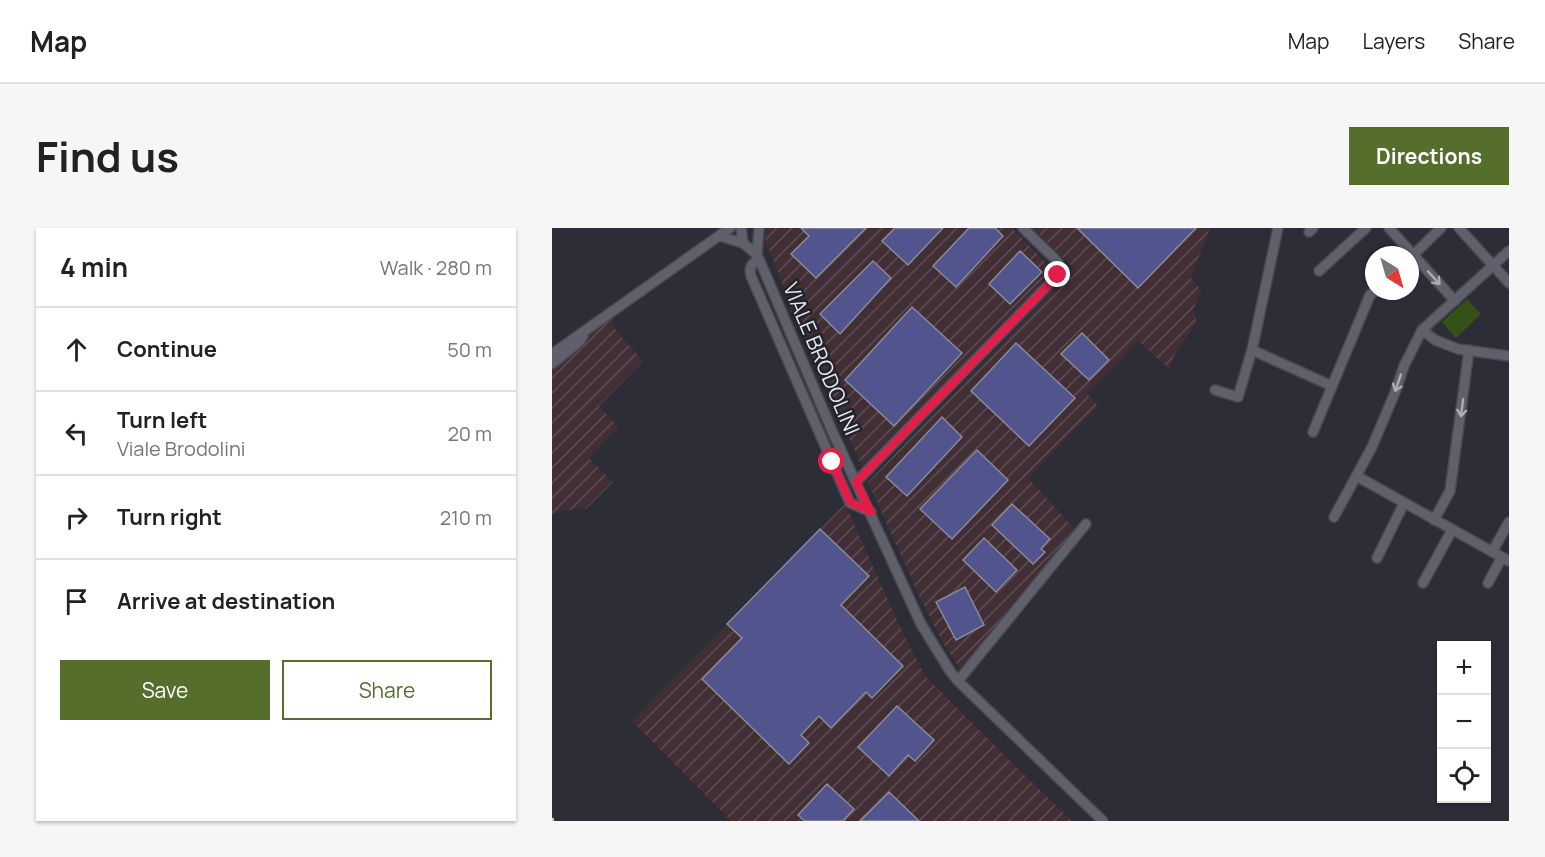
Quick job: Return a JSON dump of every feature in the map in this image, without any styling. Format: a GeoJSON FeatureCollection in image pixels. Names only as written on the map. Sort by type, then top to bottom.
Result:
{"type":"FeatureCollection","features":[{"type":"Feature","properties":{"kind":"street"},"geometry":{"type":"LineString","coordinates":[[552,354],[730,228]]}},
{"type":"Feature","properties":{"kind":"street"},"geometry":{"type":"LineString","coordinates":[[741,228],[743,243]]}},
{"type":"Feature","properties":{"kind":"street"},"geometry":{"type":"LineString","coordinates":[[856,482],[1058,275],[1058,262],[1023,228]]}},
{"type":"Feature","properties":{"kind":"street"},"geometry":{"type":"LineString","coordinates":[[1215,390],[1238,397],[1252,350],[1278,228]]}},
{"type":"Feature","properties":{"kind":"street"},"geometry":{"type":"LineString","coordinates":[[1319,271],[1366,228]]}},
{"type":"Feature","properties":{"kind":"street"},"geometry":{"type":"LineString","coordinates":[[1389,228],[1404,246]]}},
{"type":"Feature","properties":{"kind":"street"},"geometry":{"type":"LineString","coordinates":[[1419,249],[1442,228]]}},
{"type":"Feature","properties":{"kind":"street"},"geometry":{"type":"LineString","coordinates":[[1459,228],[1509,283]]}},
{"type":"Feature","properties":{"kind":"street"},"geometry":{"type":"LineString","coordinates":[[757,230],[758,257],[749,269],[751,276],[850,502],[871,512]]}},
{"type":"Feature","properties":{"kind":"street"},"geometry":{"type":"LineString","coordinates":[[719,236],[743,243],[758,257]]}},
{"type":"Feature","properties":{"kind":"street"},"geometry":{"type":"LineString","coordinates":[[1334,517],[1372,447],[1404,366],[1422,330],[1509,251]]}},
{"type":"Feature","properties":{"kind":"street","name":"VIALE BRODOLINI"},"geometry":{"type":"LineString","coordinates":[[758,257],[833,433],[921,624],[958,681],[1103,821]]}},
{"type":"Feature","properties":{"kind":"street"},"geometry":{"type":"LineString","coordinates":[[1419,263],[1455,301]]}},
{"type":"Feature","properties":{"kind":"street"},"geometry":{"type":"LineString","coordinates":[[1313,432],[1368,300]]}},
{"type":"Feature","properties":{"kind":"street"},"geometry":{"type":"LineString","coordinates":[[552,364],[579,342],[586,329]]}},
{"type":"Feature","properties":{"kind":"street"},"geometry":{"type":"LineString","coordinates":[[1422,330],[1435,340],[1458,349],[1509,356]]}},
{"type":"Feature","properties":{"kind":"street"},"geometry":{"type":"LineString","coordinates":[[1252,350],[1332,386]]}},
{"type":"Feature","properties":{"kind":"street"},"geometry":{"type":"LineString","coordinates":[[1434,520],[1450,491],[1469,350]]}},
{"type":"Feature","properties":{"kind":"street"},"geometry":{"type":"LineString","coordinates":[[1357,475],[1505,559],[1488,583]]}},
{"type":"Feature","properties":{"kind":"street"},"geometry":{"type":"LineString","coordinates":[[1377,558],[1404,503]]}},
{"type":"Feature","properties":{"kind":"street"},"geometry":{"type":"LineString","coordinates":[[1492,552],[1509,522]]}},
{"type":"Feature","properties":{"kind":"street"},"geometry":{"type":"LineString","coordinates":[[958,681],[1086,524]]}},
{"type":"Feature","properties":{"kind":"street"},"geometry":{"type":"LineString","coordinates":[[1423,583],[1452,530]]}},
{"type":"Feature","properties":{"kind":"shaded area"},"geometry":{"type":"Polygon","coordinates":[[[766,228],[1012,228],[1049,266],[1048,273],[1046,278],[862,467],[795,316],[765,240],[766,228]]]}},
{"type":"Feature","properties":{"kind":"shaded area"},"geometry":{"type":"Polygon","coordinates":[[[1032,228],[1210,228],[1191,278],[1201,290],[1193,310],[1197,322],[1175,354],[1169,369],[1138,341],[1087,394],[1098,406],[1028,478],[1075,529],[961,670],[943,643],[918,593],[868,482],[1074,268],[1032,228]]]}},
{"type":"Feature","properties":{"kind":"shaded area"},"geometry":{"type":"Polygon","coordinates":[[[613,317],[614,328],[643,361],[599,406],[619,427],[589,458],[613,482],[586,509],[562,510],[552,515],[552,360],[613,317]]]}},
{"type":"Feature","properties":{"kind":"shaded area"},"geometry":{"type":"Polygon","coordinates":[[[845,504],[902,631],[925,676],[1072,821],[731,821],[632,721],[845,504]]]}},
{"type":"Feature","properties":{"kind":"green space"},"geometry":{"type":"Polygon","coordinates":[[[1467,299],[1481,314],[1456,338],[1442,322],[1467,299]]]}},
{"type":"Feature","properties":{"kind":"building"},"geometry":{"type":"Polygon","coordinates":[[[801,228],[866,228],[816,278],[791,254],[809,236],[801,228]]]}},
{"type":"Feature","properties":{"kind":"building"},"geometry":{"type":"Polygon","coordinates":[[[895,228],[943,228],[908,265],[882,241],[895,228]]]}},
{"type":"Feature","properties":{"kind":"building"},"geometry":{"type":"Polygon","coordinates":[[[969,228],[995,228],[1003,236],[956,287],[933,266],[969,228]]]}},
{"type":"Feature","properties":{"kind":"building"},"geometry":{"type":"Polygon","coordinates":[[[1077,228],[1196,228],[1138,288],[1077,228]]]}},
{"type":"Feature","properties":{"kind":"building"},"geometry":{"type":"Polygon","coordinates":[[[1020,251],[1042,272],[1010,304],[989,284],[1020,251]]]}},
{"type":"Feature","properties":{"kind":"building"},"geometry":{"type":"Polygon","coordinates":[[[873,261],[891,278],[840,334],[820,314],[873,261]]]}},
{"type":"Feature","properties":{"kind":"building"},"geometry":{"type":"Polygon","coordinates":[[[912,307],[962,353],[894,426],[845,380],[912,307]]]}},
{"type":"Feature","properties":{"kind":"building"},"geometry":{"type":"Polygon","coordinates":[[[1082,333],[1109,360],[1089,380],[1061,354],[1082,333]]]}},
{"type":"Feature","properties":{"kind":"building"},"geometry":{"type":"Polygon","coordinates":[[[1016,343],[1075,398],[1029,446],[971,391],[1016,343]]]}},
{"type":"Feature","properties":{"kind":"building"},"geometry":{"type":"Polygon","coordinates":[[[942,417],[962,437],[907,496],[886,477],[942,417]]]}},
{"type":"Feature","properties":{"kind":"building"},"geometry":{"type":"Polygon","coordinates":[[[977,450],[1008,480],[952,539],[920,509],[977,450]]]}},
{"type":"Feature","properties":{"kind":"building"},"geometry":{"type":"Polygon","coordinates":[[[1012,504],[1050,539],[1041,549],[1045,552],[1033,564],[992,525],[1012,504]]]}},
{"type":"Feature","properties":{"kind":"building"},"geometry":{"type":"Polygon","coordinates":[[[820,529],[869,576],[841,605],[903,666],[872,698],[866,692],[831,728],[819,716],[801,735],[809,743],[789,764],[702,679],[742,638],[727,624],[820,529]]]}},
{"type":"Feature","properties":{"kind":"building"},"geometry":{"type":"Polygon","coordinates":[[[984,538],[1017,570],[996,592],[963,560],[984,538]]]}},
{"type":"Feature","properties":{"kind":"building"},"geometry":{"type":"Polygon","coordinates":[[[965,587],[984,625],[956,640],[936,602],[965,587]]]}},
{"type":"Feature","properties":{"kind":"building"},"geometry":{"type":"Polygon","coordinates":[[[897,706],[934,740],[915,761],[908,755],[889,776],[858,747],[897,706]]]}},
{"type":"Feature","properties":{"kind":"building"},"geometry":{"type":"Polygon","coordinates":[[[827,784],[854,809],[843,821],[805,821],[798,815],[827,784]]]}},
{"type":"Feature","properties":{"kind":"building"},"geometry":{"type":"Polygon","coordinates":[[[889,792],[919,821],[860,821],[889,792]]]}},
{"type":"Feature","properties":{"kind":"route"},"geometry":{"type":"LineString","coordinates":[[832,462],[850,502],[871,512],[856,482],[1058,275]]}}]}
